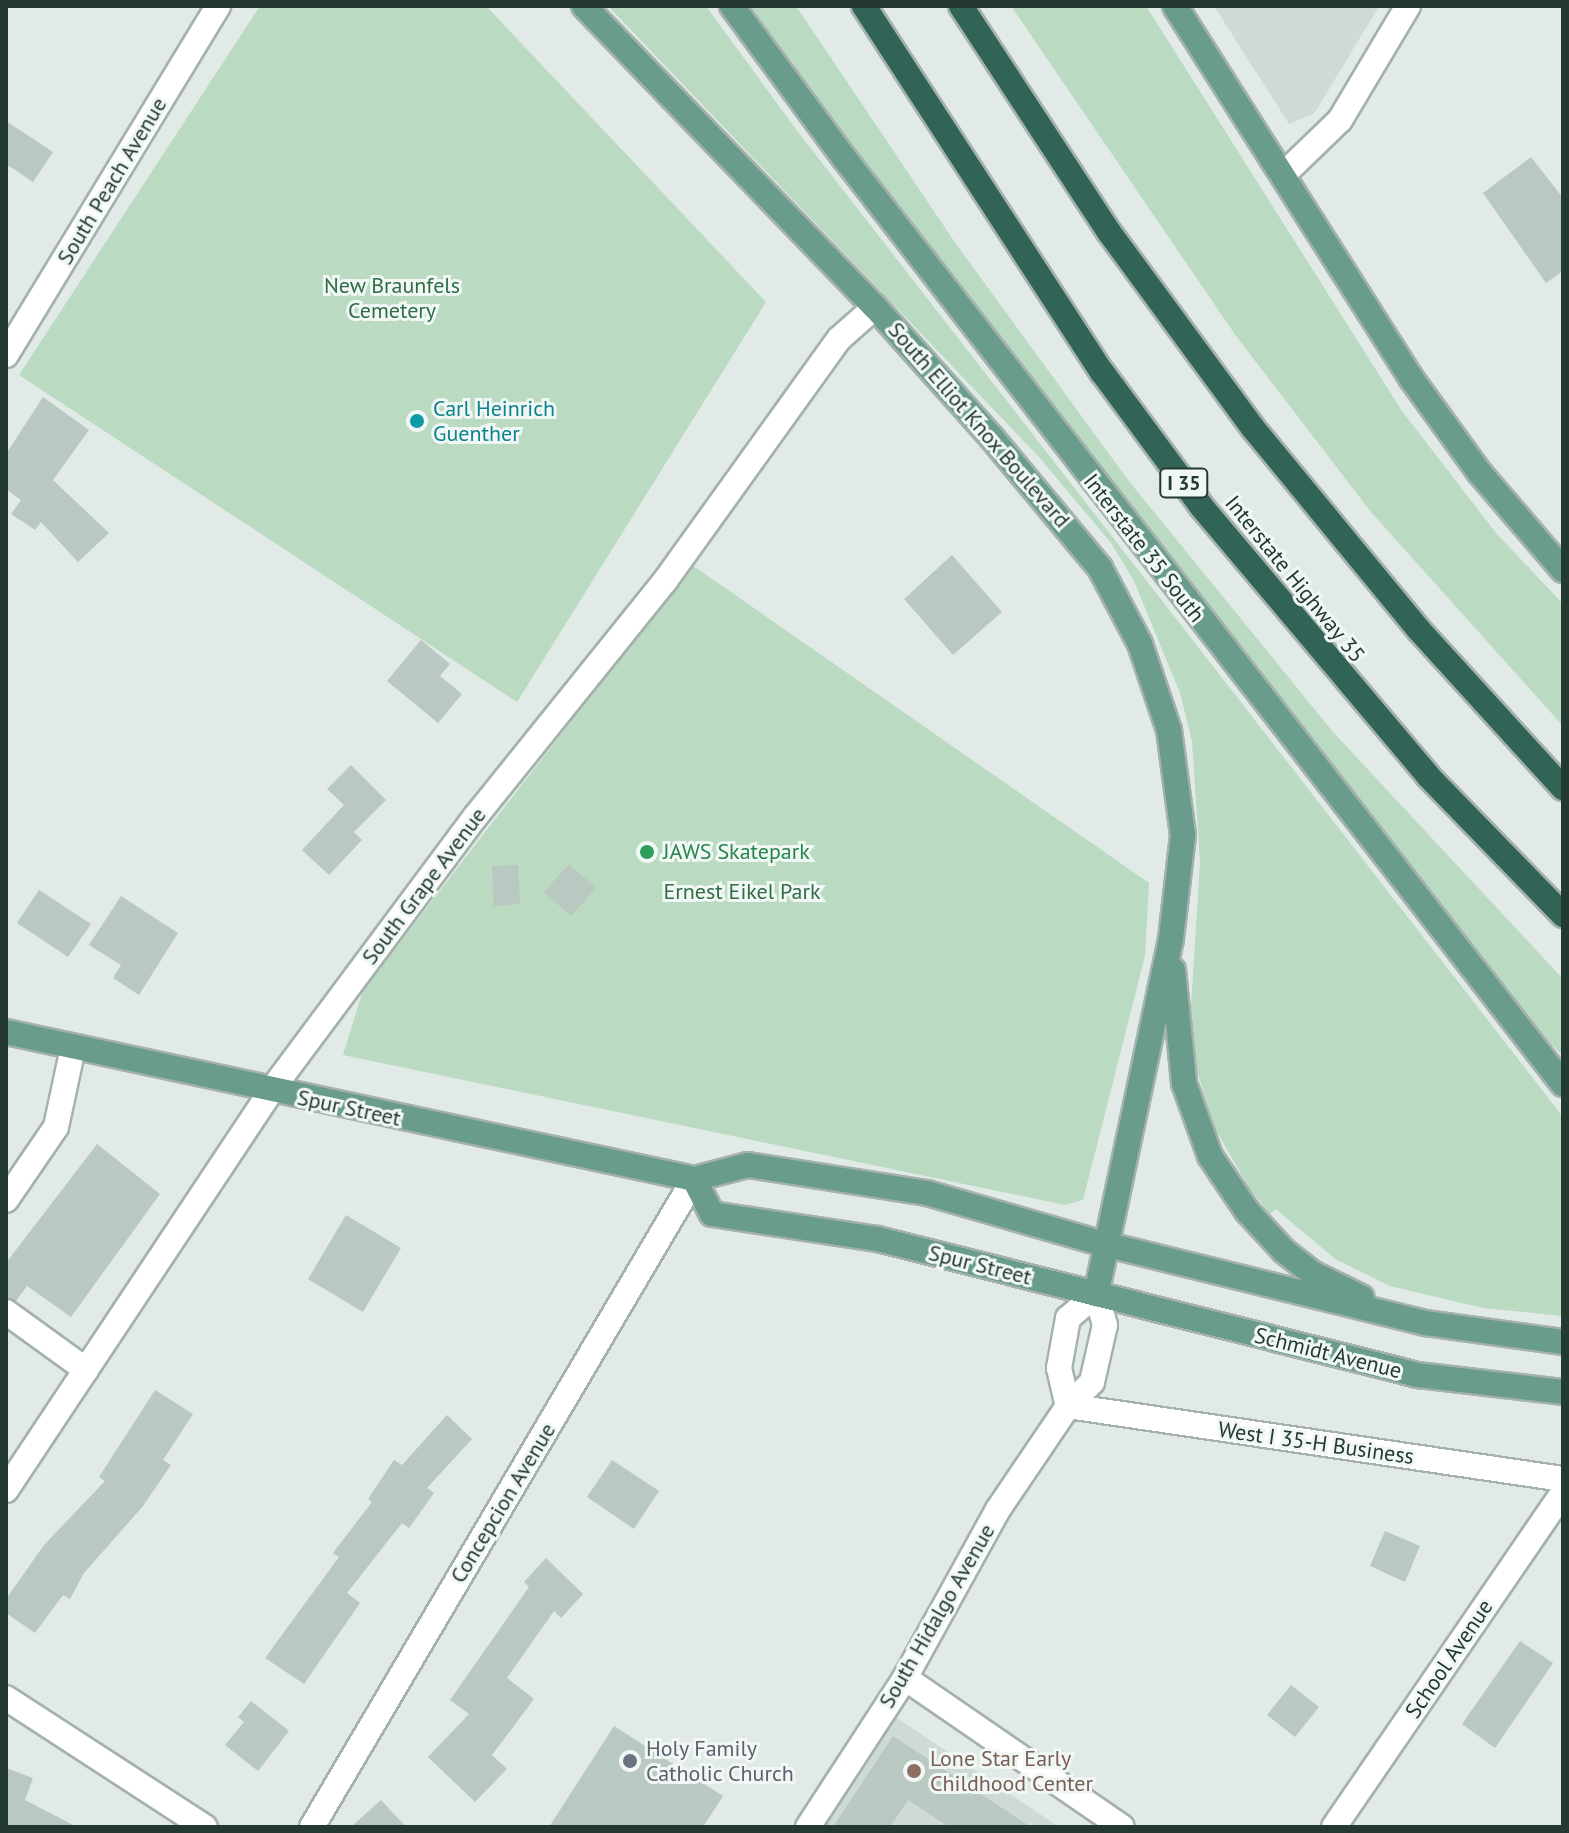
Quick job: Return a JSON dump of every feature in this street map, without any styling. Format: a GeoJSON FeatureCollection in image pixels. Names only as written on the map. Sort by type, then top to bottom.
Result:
{"type":"FeatureCollection","features":[{"type":"Feature","properties":{"kind":"highway","name":"Interstate Highway 35"},"geometry":{"type":"LineString","coordinates":[[864,6],[1102,372],[1201,506],[1364,703],[1563,915]]}},
{"type":"Feature","properties":{"kind":"highway"},"geometry":{"type":"LineString","coordinates":[[961,6],[1109,232],[1253,428],[1419,630],[1563,788]]}},
{"type":"Feature","properties":{"kind":"main road","name":"South Elliot Knox Boulevard"},"geometry":{"type":"LineString","coordinates":[[584,6],[875,307],[1070,528],[1100,568],[1140,644],[1169,730],[1182,799],[1171,939]]}},
{"type":"Feature","properties":{"kind":"main road","name":"Interstate 35 South"},"geometry":{"type":"LineString","coordinates":[[732,6],[981,336],[1563,1084]]}},
{"type":"Feature","properties":{"kind":"main road"},"geometry":{"type":"LineString","coordinates":[[1175,6],[1448,432],[1563,570]]}},
{"type":"Feature","properties":{"kind":"main road"},"geometry":{"type":"LineString","coordinates":[[1171,939],[1177,1044],[1184,1083],[1210,1156],[1228,1185],[1267,1234],[1312,1273],[1426,1323]]}},
{"type":"Feature","properties":{"kind":"main road","name":"South Hidalgo Avenue"},"geometry":{"type":"LineString","coordinates":[[1096,1294],[1104,1244],[1171,939]]}},
{"type":"Feature","properties":{"kind":"main road","name":"Spur Street"},"geometry":{"type":"LineString","coordinates":[[6,1032],[270,1092],[694,1179],[748,1165],[913,1191],[1104,1244]]}},
{"type":"Feature","properties":{"kind":"main road","name":"Spur Street"},"geometry":{"type":"LineString","coordinates":[[694,1179],[712,1214],[878,1239],[1096,1294]]}},
{"type":"Feature","properties":{"kind":"main road"},"geometry":{"type":"LineString","coordinates":[[1104,1244],[1426,1323],[1563,1342]]}},
{"type":"Feature","properties":{"kind":"main road","name":"Schmidt Avenue"},"geometry":{"type":"LineString","coordinates":[[1096,1294],[1418,1375],[1563,1392]]}},
{"type":"Feature","properties":{"kind":"street","name":"South Peach Avenue"},"geometry":{"type":"LineString","coordinates":[[6,355],[218,6]]}},
{"type":"Feature","properties":{"kind":"street"},"geometry":{"type":"LineString","coordinates":[[1283,175],[1340,120],[1408,6]]}},
{"type":"Feature","properties":{"kind":"street","name":"South Grape Avenue"},"geometry":{"type":"LineString","coordinates":[[6,1490],[270,1092],[476,816],[665,581],[839,339],[875,307]]}},
{"type":"Feature","properties":{"kind":"street"},"geometry":{"type":"LineString","coordinates":[[10,1186],[56,1127],[73,1048]]}},
{"type":"Feature","properties":{"kind":"street","name":"Concepcion Avenue"},"geometry":{"type":"LineString","coordinates":[[312,1827],[694,1179]]}},
{"type":"Feature","properties":{"kind":"street"},"geometry":{"type":"LineString","coordinates":[[1068,1406],[1059,1368],[1068,1318],[1096,1294]]}},
{"type":"Feature","properties":{"kind":"street","name":"South Hidalgo Avenue"},"geometry":{"type":"LineString","coordinates":[[808,1827],[905,1678],[997,1511],[1068,1406],[1092,1382],[1105,1325],[1096,1294]]}},
{"type":"Feature","properties":{"kind":"street"},"geometry":{"type":"LineString","coordinates":[[6,1312],[86,1370]]}},
{"type":"Feature","properties":{"kind":"street","name":"West I 35-H Business"},"geometry":{"type":"LineString","coordinates":[[1068,1406],[1563,1479]]}},
{"type":"Feature","properties":{"kind":"street","name":"School Avenue"},"geometry":{"type":"LineString","coordinates":[[1334,1827],[1563,1492]]}},
{"type":"Feature","properties":{"kind":"street"},"geometry":{"type":"LineString","coordinates":[[905,1678],[1122,1827]]}},
{"type":"Feature","properties":{"kind":"street"},"geometry":{"type":"LineString","coordinates":[[6,1698],[205,1827]]}},
{"type":"Feature","properties":{"kind":"shaded area"},"geometry":{"type":"Polygon","coordinates":[[[1214,6],[1379,6],[1314,114],[1289,124],[1214,6]]]}},
{"type":"Feature","properties":{"kind":"shaded area","name":"Lone Star Early Childhood Center"},"geometry":{"type":"Polygon","coordinates":[[[891,1714],[1059,1827],[816,1827],[891,1714]]]}},
{"type":"Feature","properties":{"kind":"green space","name":"New Braunfels Cemetery"},"geometry":{"type":"Polygon","coordinates":[[[260,6],[486,6],[766,302],[517,702],[19,375],[260,6]]]}},
{"type":"Feature","properties":{"kind":"green space"},"geometry":{"type":"Polygon","coordinates":[[[608,6],[706,6],[798,132],[1563,1117],[1563,1316],[1483,1308],[1390,1286],[1335,1259],[1276,1209],[1270,1214],[1249,1188],[1213,1125],[1195,1064],[1190,1022],[1200,862],[1192,741],[1180,693],[1134,581],[1111,543],[1039,457],[608,6]]]}},
{"type":"Feature","properties":{"kind":"green space"},"geometry":{"type":"Polygon","coordinates":[[[750,6],[796,6],[956,244],[1128,480],[1333,732],[1563,979],[1563,1056],[1540,1033],[905,216],[750,6]]]}},
{"type":"Feature","properties":{"kind":"green space"},"geometry":{"type":"Polygon","coordinates":[[[1011,6],[1146,6],[1402,411],[1496,533],[1563,604],[1563,726],[1371,512],[1236,336],[1011,6]]]}},
{"type":"Feature","properties":{"kind":"green space","name":"Ernest Eikel Park"},"geometry":{"type":"Polygon","coordinates":[[[692,565],[1149,883],[1145,956],[1083,1200],[1065,1205],[343,1055],[363,990],[692,565]]]}},
{"type":"Feature","properties":{"kind":"building"},"geometry":{"type":"Polygon","coordinates":[[[6,121],[53,152],[33,182],[6,164],[6,121]]]}},
{"type":"Feature","properties":{"kind":"building"},"geometry":{"type":"Polygon","coordinates":[[[1531,157],[1563,198],[1563,271],[1546,283],[1483,193],[1531,157]]]}},
{"type":"Feature","properties":{"kind":"building"},"geometry":{"type":"Polygon","coordinates":[[[43,397],[89,430],[53,480],[109,533],[78,562],[41,522],[35,530],[11,514],[21,500],[6,489],[6,454],[43,397]]]}},
{"type":"Feature","properties":{"kind":"building"},"geometry":{"type":"Polygon","coordinates":[[[952,555],[1002,612],[953,655],[904,599],[952,555]]]}},
{"type":"Feature","properties":{"kind":"building"},"geometry":{"type":"Polygon","coordinates":[[[421,640],[450,664],[440,676],[462,694],[438,723],[387,681],[421,640]]]}},
{"type":"Feature","properties":{"kind":"building"},"geometry":{"type":"Polygon","coordinates":[[[351,765],[386,800],[354,832],[362,840],[329,875],[302,850],[344,805],[327,789],[351,765]]]}},
{"type":"Feature","properties":{"kind":"building"},"geometry":{"type":"Polygon","coordinates":[[[569,864],[596,888],[571,916],[544,892],[569,864]]]}},
{"type":"Feature","properties":{"kind":"building"},"geometry":{"type":"Polygon","coordinates":[[[518,865],[520,904],[494,906],[492,866],[518,865]]]}},
{"type":"Feature","properties":{"kind":"building"},"geometry":{"type":"Polygon","coordinates":[[[39,890],[91,924],[68,957],[17,923],[39,890]]]}},
{"type":"Feature","properties":{"kind":"building"},"geometry":{"type":"Polygon","coordinates":[[[121,896],[178,933],[139,995],[113,978],[121,965],[89,945],[121,896]]]}},
{"type":"Feature","properties":{"kind":"building"},"geometry":{"type":"Polygon","coordinates":[[[97,1144],[160,1194],[71,1317],[27,1286],[16,1301],[6,1297],[6,1263],[97,1144]]]}},
{"type":"Feature","properties":{"kind":"building"},"geometry":{"type":"Polygon","coordinates":[[[346,1215],[401,1248],[363,1312],[308,1279],[346,1215]]]}},
{"type":"Feature","properties":{"kind":"building"},"geometry":{"type":"Polygon","coordinates":[[[155,1390],[193,1414],[163,1460],[171,1465],[143,1506],[84,1573],[70,1599],[63,1595],[35,1633],[6,1613],[6,1599],[44,1545],[105,1481],[99,1477],[155,1390]]]}},
{"type":"Feature","properties":{"kind":"building"},"geometry":{"type":"Polygon","coordinates":[[[447,1415],[472,1439],[427,1488],[434,1493],[409,1528],[402,1523],[347,1593],[360,1603],[304,1684],[265,1658],[339,1557],[333,1553],[372,1502],[368,1499],[394,1460],[402,1465],[447,1415]]]}},
{"type":"Feature","properties":{"kind":"building"},"geometry":{"type":"Polygon","coordinates":[[[612,1460],[659,1491],[634,1529],[587,1497],[612,1460]]]}},
{"type":"Feature","properties":{"kind":"building"},"geometry":{"type":"Polygon","coordinates":[[[1385,1531],[1420,1546],[1405,1582],[1370,1566],[1385,1531]]]}},
{"type":"Feature","properties":{"kind":"building"},"geometry":{"type":"Polygon","coordinates":[[[546,1558],[583,1594],[561,1618],[554,1611],[507,1678],[534,1699],[492,1755],[507,1769],[475,1802],[428,1757],[469,1714],[450,1700],[529,1587],[524,1582],[546,1558]]]}},
{"type":"Feature","properties":{"kind":"building"},"geometry":{"type":"Polygon","coordinates":[[[1520,1641],[1553,1663],[1495,1748],[1462,1724],[1520,1641]]]}},
{"type":"Feature","properties":{"kind":"building"},"geometry":{"type":"Polygon","coordinates":[[[1291,1685],[1319,1707],[1295,1737],[1267,1715],[1291,1685]]]}},
{"type":"Feature","properties":{"kind":"building"},"geometry":{"type":"Polygon","coordinates":[[[251,1701],[289,1731],[258,1771],[225,1745],[244,1722],[238,1717],[251,1701]]]}},
{"type":"Feature","properties":{"kind":"building","name":"Holy Family Catholic Church"},"geometry":{"type":"Polygon","coordinates":[[[614,1726],[723,1796],[703,1827],[549,1827],[614,1726]]]}},
{"type":"Feature","properties":{"kind":"building"},"geometry":{"type":"Polygon","coordinates":[[[893,1736],[1031,1827],[949,1827],[908,1800],[890,1827],[833,1827],[893,1736]]]}},
{"type":"Feature","properties":{"kind":"building"},"geometry":{"type":"Polygon","coordinates":[[[6,1768],[33,1778],[25,1800],[77,1827],[6,1827],[6,1768]]]}},
{"type":"Feature","properties":{"kind":"building"},"geometry":{"type":"Polygon","coordinates":[[[381,1800],[406,1827],[351,1827],[381,1800]]]}},
{"type":"Feature","properties":{"kind":"place","name":"Carl Heinrich Guenther"},"geometry":{"type":"Point","coordinates":[417,421]}},
{"type":"Feature","properties":{"kind":"place","name":"JAWS Skatepark"},"geometry":{"type":"Point","coordinates":[647,852]}},
{"type":"Feature","properties":{"kind":"place","name":"Holy Family Catholic Church"},"geometry":{"type":"Point","coordinates":[630,1761]}},
{"type":"Feature","properties":{"kind":"place","name":"Lone Star Early Childhood Center"},"geometry":{"type":"Point","coordinates":[914,1771]}}]}
